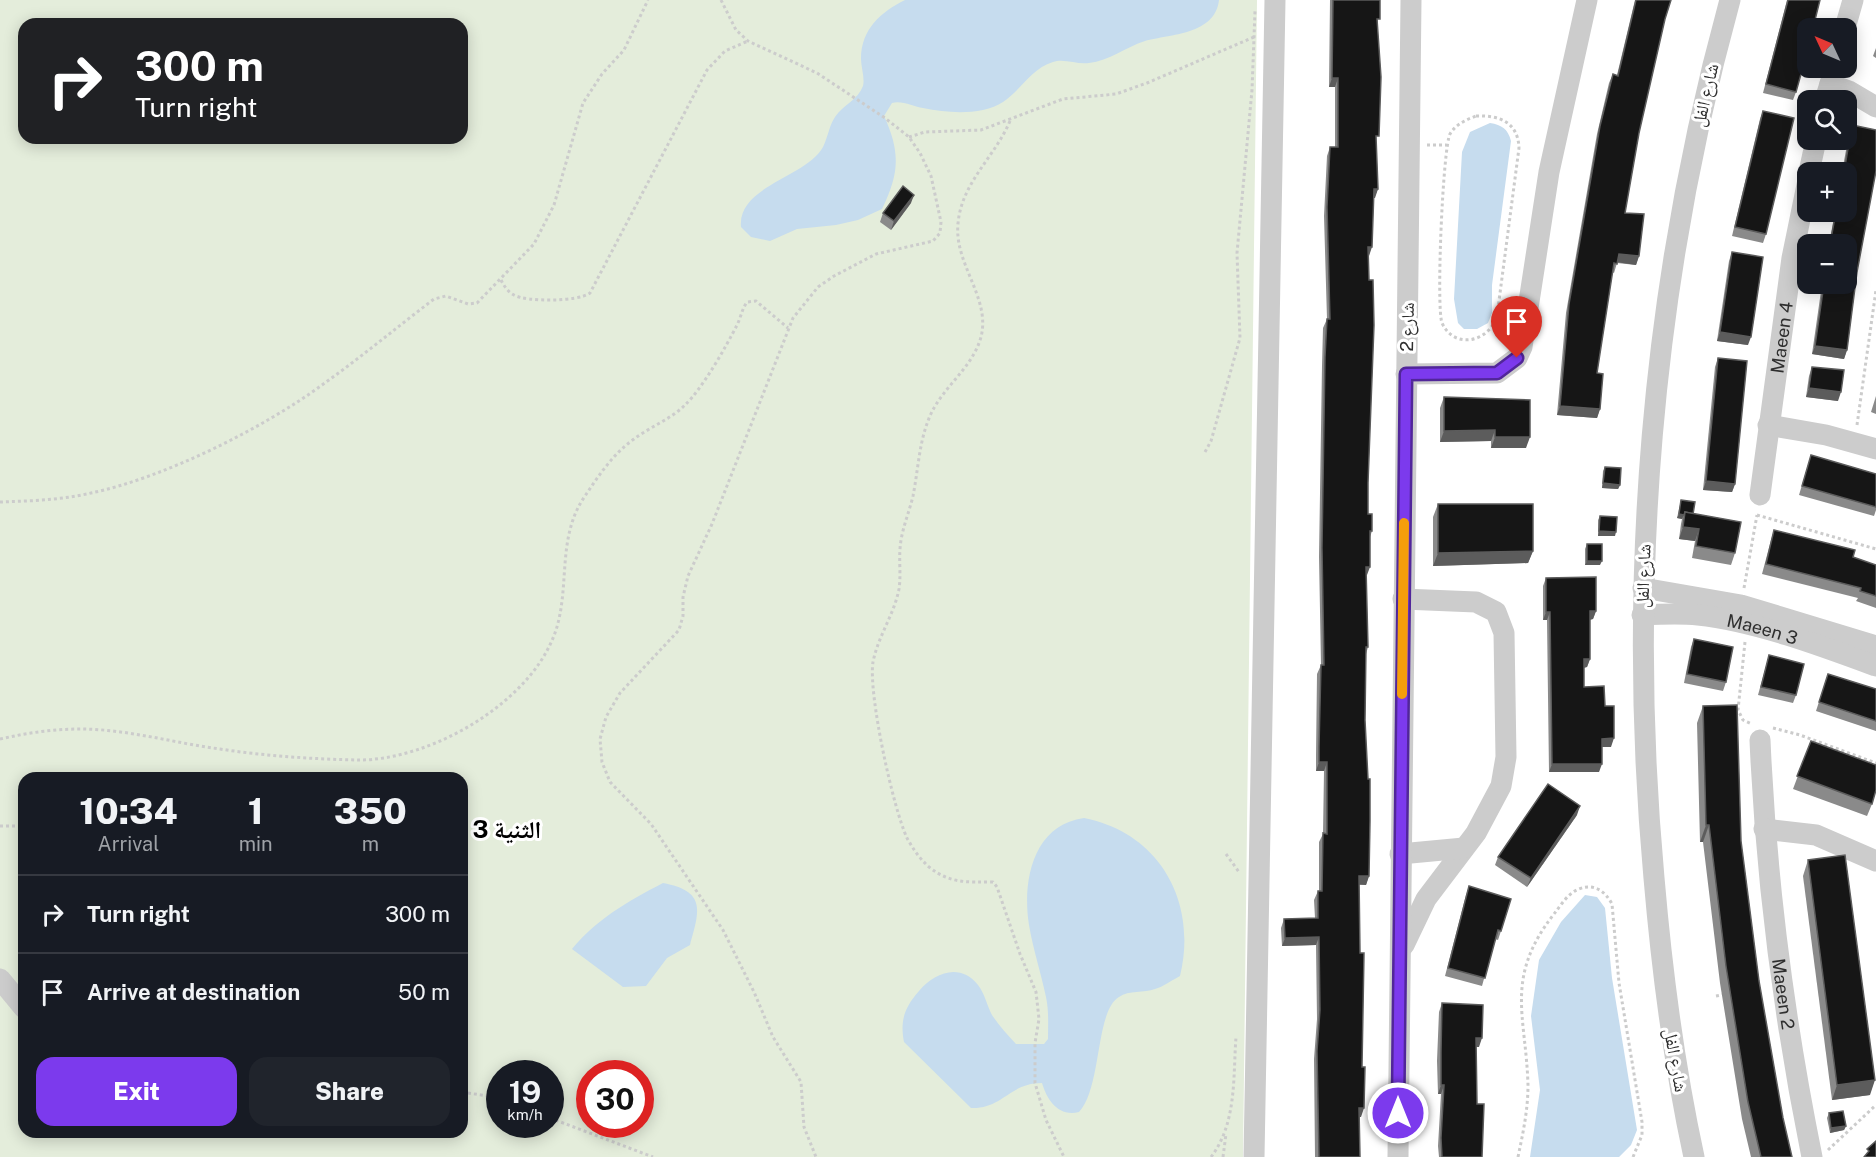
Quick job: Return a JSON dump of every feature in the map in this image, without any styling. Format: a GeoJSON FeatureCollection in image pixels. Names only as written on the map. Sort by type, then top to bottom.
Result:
{"type":"FeatureCollection","features":[{"type":"Feature","properties":{"kind":"street"},"geometry":{"type":"LineString","coordinates":[[1254,1157],[1275,0]]}},
{"type":"Feature","properties":{"kind":"street","name":"شارع 2"},"geometry":{"type":"LineString","coordinates":[[1398,1157],[1411,0]]}},
{"type":"Feature","properties":{"kind":"street"},"geometry":{"type":"LineString","coordinates":[[1406,374],[1497,373],[1517,358],[1522,347],[1548,172],[1587,0]]}},
{"type":"Feature","properties":{"kind":"street","name":"شارع الفل"},"geometry":{"type":"LineString","coordinates":[[1694,1157],[1666,1003],[1656,904],[1645,754],[1642,615],[1656,376],[1667,291],[1698,124],[1730,0]]}},
{"type":"Feature","properties":{"kind":"street"},"geometry":{"type":"LineString","coordinates":[[1848,18],[1853,0]]}},
{"type":"Feature","properties":{"kind":"street"},"geometry":{"type":"LineString","coordinates":[[1830,84],[1849,91],[1876,107]]}},
{"type":"Feature","properties":{"kind":"street","name":"Maeen 4"},"geometry":{"type":"LineString","coordinates":[[1759,505],[1768,424],[1799,222]]}},
{"type":"Feature","properties":{"kind":"street"},"geometry":{"type":"LineString","coordinates":[[1768,424],[1854,442],[1876,449]]}},
{"type":"Feature","properties":{"kind":"street","name":"Maeen 3"},"geometry":{"type":"LineString","coordinates":[[1643,588],[1741,604],[1876,646]]}},
{"type":"Feature","properties":{"kind":"street"},"geometry":{"type":"LineString","coordinates":[[1400,957],[1426,899],[1464,848],[1495,800],[1504,772],[1504,633],[1502,622],[1487,605],[1476,602],[1403,599]]}},
{"type":"Feature","properties":{"kind":"street","name":"Maeen 3"},"geometry":{"type":"LineString","coordinates":[[1642,615],[1698,615],[1786,635],[1876,666]]}},
{"type":"Feature","properties":{"kind":"street","name":"Maeen 2"},"geometry":{"type":"LineString","coordinates":[[1764,731],[1764,829],[1768,878],[1795,1073],[1812,1157]]}},
{"type":"Feature","properties":{"kind":"street"},"geometry":{"type":"LineString","coordinates":[[1764,829],[1816,835],[1876,861]]}},
{"type":"Feature","properties":{"kind":"street"},"geometry":{"type":"LineString","coordinates":[[1400,854],[1464,848]]}},
{"type":"Feature","properties":{"kind":"street"},"geometry":{"type":"LineString","coordinates":[[0,979],[18,1001]]}},
{"type":"Feature","properties":{"kind":"path"},"geometry":{"type":"LineString","coordinates":[[0,502],[90,494],[165,470],[225,442],[320,387],[434,299],[446,296],[468,304],[477,303],[534,244],[545,225],[558,194],[583,103],[602,75],[624,50],[648,0]]}},
{"type":"Feature","properties":{"kind":"path"},"geometry":{"type":"LineString","coordinates":[[721,0],[736,30],[748,41],[796,61],[837,86],[909,137],[925,161],[936,191],[941,228],[937,238],[928,244],[876,254],[846,268],[818,287],[804,302],[788,328],[709,531],[688,576],[682,623],[674,636],[620,693],[602,728],[600,751],[610,782],[651,824],[723,930],[754,992],[773,1037],[801,1082],[804,1127],[816,1157]]}},
{"type":"Feature","properties":{"kind":"path"},"geometry":{"type":"LineString","coordinates":[[1205,452],[1211,441],[1240,339],[1237,253],[1252,90],[1255,9]]}},
{"type":"Feature","properties":{"kind":"path"},"geometry":{"type":"LineString","coordinates":[[909,137],[925,132],[950,134],[981,130],[1010,121],[1063,99],[1106,96],[1132,89],[1254,37]]}},
{"type":"Feature","properties":{"kind":"path"},"geometry":{"type":"LineString","coordinates":[[501,280],[508,291],[525,298],[574,300],[590,293],[707,70],[725,51],[748,41]]}},
{"type":"Feature","properties":{"kind":"path"},"geometry":{"type":"LineString","coordinates":[[1476,116],[1496,116],[1504,119],[1515,131],[1519,148],[1509,219],[1495,323],[1485,335],[1477,339],[1454,337],[1443,325],[1441,318],[1440,247],[1446,145],[1450,135],[1466,120],[1476,116]]}},
{"type":"Feature","properties":{"kind":"path"},"geometry":{"type":"LineString","coordinates":[[1010,121],[997,147],[967,190],[961,206],[958,242],[961,260],[979,303],[982,330],[975,351],[939,397],[926,424],[900,548],[897,598],[877,648],[872,677],[886,760],[907,838],[920,858],[943,876],[969,884],[993,882],[996,884],[1036,992],[1039,1019],[1035,1043],[1035,1083],[1046,1120],[1064,1157]]}},
{"type":"Feature","properties":{"kind":"path"},"geometry":{"type":"LineString","coordinates":[[1854,442],[1876,290]]}},
{"type":"Feature","properties":{"kind":"path"},"geometry":{"type":"LineString","coordinates":[[0,739],[43,731],[100,730],[245,752],[358,760],[407,753],[459,732],[515,691],[533,673],[549,650],[560,614],[566,545],[571,523],[584,497],[605,466],[633,440],[686,405],[731,336],[747,302],[756,301],[788,328]]}},
{"type":"Feature","properties":{"kind":"path"},"geometry":{"type":"LineString","coordinates":[[1741,604],[1759,505],[1876,549]]}},
{"type":"Feature","properties":{"kind":"path"},"geometry":{"type":"LineString","coordinates":[[1746,626],[1738,710],[1743,720],[1764,731],[1800,735],[1876,763]]}},
{"type":"Feature","properties":{"kind":"path"},"geometry":{"type":"LineString","coordinates":[[0,826],[18,826]]}},
{"type":"Feature","properties":{"kind":"path"},"geometry":{"type":"LineString","coordinates":[[1226,854],[1238,868],[1240,878]]}},
{"type":"Feature","properties":{"kind":"path"},"geometry":{"type":"LineString","coordinates":[[1518,1157],[1527,1109],[1526,1061],[1520,1015],[1525,966],[1536,941],[1551,918],[1575,890],[1586,887],[1597,888],[1607,895],[1612,904],[1619,983],[1642,1122],[1642,1134],[1633,1157]]}},
{"type":"Feature","properties":{"kind":"path"},"geometry":{"type":"LineString","coordinates":[[1716,996],[1727,994]]}},
{"type":"Feature","properties":{"kind":"path"},"geometry":{"type":"LineString","coordinates":[[1223,1157],[1236,1035]]}},
{"type":"Feature","properties":{"kind":"path"},"geometry":{"type":"LineString","coordinates":[[468,1093],[486,1096]]}},
{"type":"Feature","properties":{"kind":"path"},"geometry":{"type":"LineString","coordinates":[[1820,1157],[1876,1105]]}},
{"type":"Feature","properties":{"kind":"path"},"geometry":{"type":"LineString","coordinates":[[564,1123],[653,1157]]}},
{"type":"Feature","properties":{"kind":"path"},"geometry":{"type":"LineString","coordinates":[[1211,1157],[1227,1129]]}},
{"type":"Feature","properties":{"kind":"green space"},"geometry":{"type":"Polygon","coordinates":[[[0,0],[1257,0],[1243,1157],[0,1157],[0,0]]]}},
{"type":"Feature","properties":{"kind":"water"},"geometry":{"type":"Polygon","coordinates":[[[905,0],[1219,0],[1216,12],[1209,20],[1190,31],[1145,41],[1096,62],[1062,61],[1043,66],[1012,95],[995,107],[953,112],[900,102],[892,103],[884,116],[893,141],[895,174],[882,209],[858,220],[797,229],[770,241],[751,237],[741,227],[743,213],[750,201],[803,166],[823,147],[835,117],[858,95],[863,86],[862,48],[869,30],[888,10],[905,0]]]}},
{"type":"Feature","properties":{"kind":"water"},"geometry":{"type":"Polygon","coordinates":[[[1490,123],[1504,128],[1511,141],[1492,285],[1492,313],[1488,323],[1477,329],[1464,329],[1458,323],[1454,299],[1462,152],[1470,132],[1490,123]]]}},
{"type":"Feature","properties":{"kind":"water"},"geometry":{"type":"Polygon","coordinates":[[[1084,818],[1111,826],[1134,839],[1153,855],[1167,875],[1178,897],[1183,922],[1184,949],[1180,976],[1158,988],[1123,995],[1111,1005],[1102,1033],[1092,1086],[1079,1112],[1059,1110],[1050,1101],[1042,1083],[1021,1087],[991,1105],[971,1108],[904,1042],[904,1015],[919,991],[932,979],[955,972],[971,978],[978,985],[992,1015],[1016,1044],[1044,1044],[1048,1039],[1048,1008],[1029,925],[1027,891],[1030,874],[1042,843],[1053,831],[1067,823],[1084,818]]]}},
{"type":"Feature","properties":{"kind":"water"},"geometry":{"type":"Polygon","coordinates":[[[663,883],[687,891],[693,897],[697,912],[696,922],[690,945],[667,958],[646,986],[623,987],[572,949],[614,912],[663,883]]]}},
{"type":"Feature","properties":{"kind":"water"},"geometry":{"type":"Polygon","coordinates":[[[1585,895],[1597,897],[1605,908],[1612,978],[1637,1130],[1631,1145],[1619,1157],[1530,1157],[1540,1090],[1531,1016],[1539,960],[1561,922],[1585,895]]]}},
{"type":"Feature","properties":{"kind":"building"},"geometry":{"type":"Polygon","coordinates":[[[1333,0],[1380,0],[1380,19],[1377,19],[1381,77],[1379,136],[1376,136],[1378,189],[1374,189],[1372,247],[1368,247],[1369,280],[1373,280],[1374,325],[1368,483],[1368,514],[1372,514],[1372,531],[1370,531],[1370,567],[1366,567],[1368,647],[1366,647],[1365,720],[1368,779],[1370,779],[1370,821],[1369,876],[1359,876],[1360,953],[1364,953],[1362,1067],[1365,1067],[1364,1108],[1359,1108],[1360,1157],[1319,1157],[1317,1051],[1320,1010],[1319,937],[1285,938],[1284,919],[1318,918],[1318,891],[1322,891],[1323,833],[1327,834],[1327,762],[1319,762],[1319,747],[1321,665],[1324,665],[1322,548],[1325,357],[1327,319],[1330,319],[1327,207],[1330,147],[1338,147],[1338,78],[1332,78],[1333,0]]]}},
{"type":"Feature","properties":{"kind":"building"},"geometry":{"type":"Polygon","coordinates":[[[1636,0],[1671,0],[1639,133],[1625,213],[1644,214],[1639,256],[1619,254],[1617,264],[1614,263],[1597,373],[1603,374],[1600,409],[1560,406],[1569,304],[1600,126],[1613,74],[1618,76],[1636,0]]]}},
{"type":"Feature","properties":{"kind":"building"},"geometry":{"type":"Polygon","coordinates":[[[1788,0],[1820,0],[1816,18],[1797,18],[1797,78],[1800,78],[1796,92],[1766,84],[1788,0]]]}},
{"type":"Feature","properties":{"kind":"building"},"geometry":{"type":"Polygon","coordinates":[[[1763,111],[1794,118],[1766,234],[1735,227],[1763,111]]]}},
{"type":"Feature","properties":{"kind":"building"},"geometry":{"type":"Polygon","coordinates":[[[1857,126],[1876,130],[1876,171],[1857,272],[1857,234],[1832,234],[1834,222],[1857,222],[1857,162],[1846,162],[1848,150],[1857,150],[1857,126]]]}},
{"type":"Feature","properties":{"kind":"building"},"geometry":{"type":"Polygon","coordinates":[[[903,186],[914,195],[894,221],[883,213],[903,186]]]}},
{"type":"Feature","properties":{"kind":"building"},"geometry":{"type":"Polygon","coordinates":[[[1732,252],[1763,257],[1751,337],[1720,332],[1732,252]]]}},
{"type":"Feature","properties":{"kind":"building"},"geometry":{"type":"Polygon","coordinates":[[[1823,294],[1854,294],[1847,350],[1815,346],[1823,294]]]}},
{"type":"Feature","properties":{"kind":"building"},"geometry":{"type":"Polygon","coordinates":[[[1718,358],[1747,361],[1735,484],[1706,481],[1718,358]]]}},
{"type":"Feature","properties":{"kind":"building"},"geometry":{"type":"Polygon","coordinates":[[[1812,367],[1844,370],[1841,392],[1809,388],[1812,367]]]}},
{"type":"Feature","properties":{"kind":"building"},"geometry":{"type":"Polygon","coordinates":[[[1444,397],[1530,400],[1530,437],[1495,437],[1495,430],[1444,431],[1444,397]]]}},
{"type":"Feature","properties":{"kind":"building"},"geometry":{"type":"Polygon","coordinates":[[[1811,455],[1876,474],[1876,507],[1802,486],[1811,455]]]}},
{"type":"Feature","properties":{"kind":"building"},"geometry":{"type":"Polygon","coordinates":[[[1605,467],[1621,468],[1620,485],[1603,483],[1605,467]]]}},
{"type":"Feature","properties":{"kind":"building"},"geometry":{"type":"Polygon","coordinates":[[[1681,500],[1695,502],[1693,514],[1685,512],[1684,515],[1679,514],[1681,500]]]}},
{"type":"Feature","properties":{"kind":"building"},"geometry":{"type":"Polygon","coordinates":[[[1438,504],[1533,504],[1533,551],[1438,553],[1438,504]]]}},
{"type":"Feature","properties":{"kind":"building"},"geometry":{"type":"Polygon","coordinates":[[[1685,512],[1741,522],[1735,553],[1696,546],[1699,529],[1683,527],[1685,512]]]}},
{"type":"Feature","properties":{"kind":"building"},"geometry":{"type":"Polygon","coordinates":[[[1600,516],[1617,517],[1616,532],[1599,531],[1600,516]]]}},
{"type":"Feature","properties":{"kind":"building"},"geometry":{"type":"Polygon","coordinates":[[[1774,530],[1855,550],[1853,557],[1876,565],[1876,596],[1860,591],[1861,588],[1766,564],[1774,530]]]}},
{"type":"Feature","properties":{"kind":"building"},"geometry":{"type":"Polygon","coordinates":[[[1587,544],[1602,544],[1602,561],[1587,561],[1587,544]]]}},
{"type":"Feature","properties":{"kind":"building"},"geometry":{"type":"Polygon","coordinates":[[[1596,577],[1596,611],[1590,611],[1590,659],[1584,659],[1584,687],[1604,686],[1605,706],[1614,706],[1614,738],[1602,739],[1602,764],[1552,764],[1550,612],[1546,612],[1546,578],[1596,577]]]}},
{"type":"Feature","properties":{"kind":"building"},"geometry":{"type":"Polygon","coordinates":[[[1694,639],[1733,647],[1726,682],[1687,674],[1694,639]]]}},
{"type":"Feature","properties":{"kind":"building"},"geometry":{"type":"Polygon","coordinates":[[[1769,655],[1804,664],[1796,695],[1761,687],[1769,655]]]}},
{"type":"Feature","properties":{"kind":"building"},"geometry":{"type":"Polygon","coordinates":[[[1828,674],[1876,689],[1876,721],[1819,702],[1828,674]]]}},
{"type":"Feature","properties":{"kind":"building"},"geometry":{"type":"Polygon","coordinates":[[[1737,705],[1741,841],[1759,981],[1792,1157],[1761,1157],[1748,1102],[1726,966],[1709,825],[1706,825],[1703,706],[1737,705]]]}},
{"type":"Feature","properties":{"kind":"building"},"geometry":{"type":"Polygon","coordinates":[[[1811,741],[1876,765],[1876,790],[1872,804],[1797,776],[1811,741]]]}},
{"type":"Feature","properties":{"kind":"building"},"geometry":{"type":"Polygon","coordinates":[[[1548,784],[1580,806],[1531,878],[1498,857],[1548,784]]]}},
{"type":"Feature","properties":{"kind":"building"},"geometry":{"type":"Polygon","coordinates":[[[1845,855],[1875,1080],[1837,1085],[1808,860],[1845,855]]]}},
{"type":"Feature","properties":{"kind":"building"},"geometry":{"type":"Polygon","coordinates":[[[1469,886],[1511,899],[1501,931],[1498,930],[1485,978],[1448,968],[1469,886]]]}},
{"type":"Feature","properties":{"kind":"building"},"geometry":{"type":"Polygon","coordinates":[[[1442,1003],[1483,1005],[1482,1038],[1476,1038],[1477,1104],[1484,1104],[1482,1157],[1442,1157],[1444,1085],[1441,1085],[1442,1003]]]}},
{"type":"Feature","properties":{"kind":"building"},"geometry":{"type":"Polygon","coordinates":[[[1843,1111],[1846,1126],[1831,1128],[1829,1113],[1843,1111]]]}},
{"type":"Feature","properties":{"kind":"building"},"geometry":{"type":"Polygon","coordinates":[[[1876,1141],[1876,1157],[1864,1157],[1869,1151],[1867,1149],[1876,1141]]]}},
{"type":"Feature","properties":{"kind":"slow traffic"},"geometry":{"type":"LineString","coordinates":[[1402,694],[1404,523]]}},
{"type":"Feature","properties":{"kind":"district","name":"الثنية 3"},"geometry":{"type":"Point","coordinates":[507,829]}},
{"type":"Feature","properties":{"kind":"route"},"geometry":{"type":"LineString","coordinates":[[1398,1113],[1406,374],[1484,375],[1497,373],[1517,358]]}}]}
